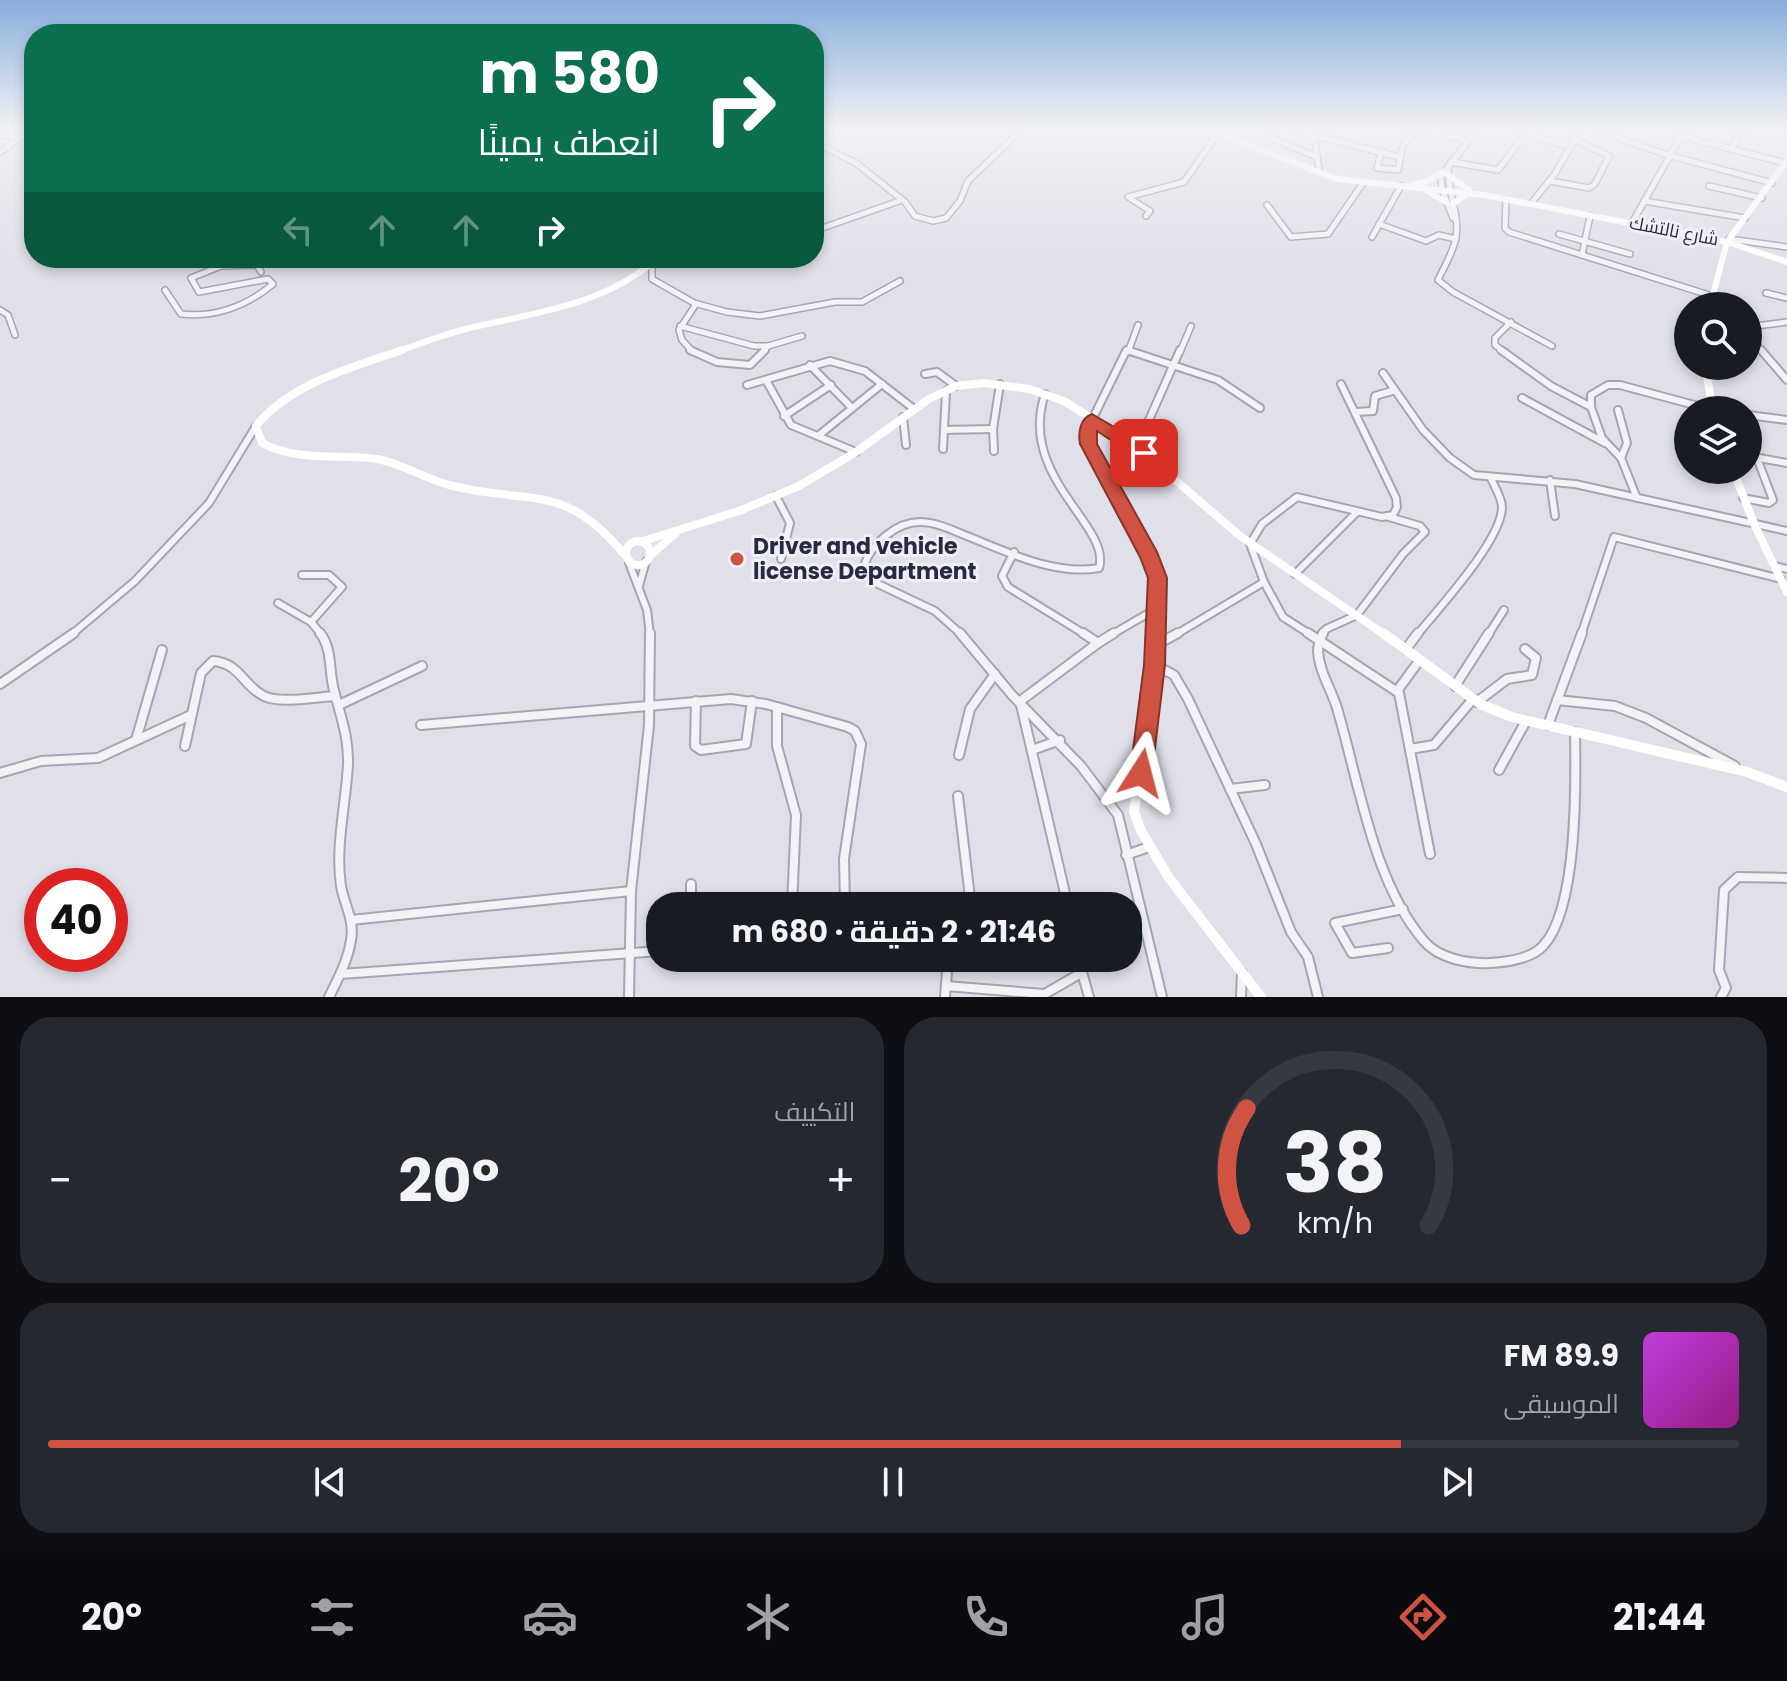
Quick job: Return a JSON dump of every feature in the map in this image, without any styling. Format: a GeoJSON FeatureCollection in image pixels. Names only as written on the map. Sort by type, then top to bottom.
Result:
{"type":"FeatureCollection","features":[{"type":"Feature","properties":{"kind":"street"},"geometry":{"type":"LineString","coordinates":[[872,176],[923,220],[946,218],[960,201],[966,182],[973,176]]}},
{"type":"Feature","properties":{"kind":"street"},"geometry":{"type":"LineString","coordinates":[[1146,216],[1150,211],[1128,197],[1170,189],[1184,182],[1188,176]]}},
{"type":"Feature","properties":{"kind":"street","name":"شارع نالتشك"},"geometry":{"type":"LineString","coordinates":[[1325,176],[1363,183],[1412,185]]}},
{"type":"Feature","properties":{"kind":"street","name":"شارع نالتشك"},"geometry":{"type":"LineString","coordinates":[[1339,176],[1533,201],[1620,221]]}},
{"type":"Feature","properties":{"kind":"street"},"geometry":{"type":"LineString","coordinates":[[1412,185],[1437,176]]}},
{"type":"Feature","properties":{"kind":"street"},"geometry":{"type":"LineString","coordinates":[[1447,176],[1444,188],[1455,222],[1456,239],[1438,275],[1440,284],[1552,346]]}},
{"type":"Feature","properties":{"kind":"street"},"geometry":{"type":"LineString","coordinates":[[1450,203],[1469,191],[1454,176]]}},
{"type":"Feature","properties":{"kind":"street"},"geometry":{"type":"LineString","coordinates":[[1533,201],[1553,176]]}},
{"type":"Feature","properties":{"kind":"street"},"geometry":{"type":"LineString","coordinates":[[1550,181],[1589,188],[1599,176]]}},
{"type":"Feature","properties":{"kind":"street"},"geometry":{"type":"LineString","coordinates":[[1632,223],[1657,176]]}},
{"type":"Feature","properties":{"kind":"street"},"geometry":{"type":"LineString","coordinates":[[1744,176],[1772,183]]}},
{"type":"Feature","properties":{"kind":"street"},"geometry":{"type":"LineString","coordinates":[[1713,292],[1728,241],[1777,176]]}},
{"type":"Feature","properties":{"kind":"street"},"geometry":{"type":"LineString","coordinates":[[1267,205],[1290,237],[1319,237],[1328,234],[1363,183]]}},
{"type":"Feature","properties":{"kind":"street"},"geometry":{"type":"LineString","coordinates":[[1412,185],[1450,203]]}},
{"type":"Feature","properties":{"kind":"street"},"geometry":{"type":"LineString","coordinates":[[1372,237],[1401,186]]}},
{"type":"Feature","properties":{"kind":"street"},"geometry":{"type":"LineString","coordinates":[[1709,186],[1762,198]]}},
{"type":"Feature","properties":{"kind":"street","name":"شارع نالتشك"},"geometry":{"type":"LineString","coordinates":[[1469,191],[1728,241],[1787,262]]}},
{"type":"Feature","properties":{"kind":"street"},"geometry":{"type":"LineString","coordinates":[[1506,200],[1507,230],[1699,292]]}},
{"type":"Feature","properties":{"kind":"street"},"geometry":{"type":"LineString","coordinates":[[824,228],[904,201]]}},
{"type":"Feature","properties":{"kind":"street"},"geometry":{"type":"LineString","coordinates":[[1644,201],[1745,218]]}},
{"type":"Feature","properties":{"kind":"street"},"geometry":{"type":"LineString","coordinates":[[1582,255],[1590,216]]}},
{"type":"Feature","properties":{"kind":"street"},"geometry":{"type":"LineString","coordinates":[[1379,224],[1426,241],[1440,235],[1456,239]]}},
{"type":"Feature","properties":{"kind":"street"},"geometry":{"type":"LineString","coordinates":[[1559,234],[1630,254]]}},
{"type":"Feature","properties":{"kind":"street"},"geometry":{"type":"LineString","coordinates":[[1728,241],[1787,247]]}},
{"type":"Feature","properties":{"kind":"street"},"geometry":{"type":"LineString","coordinates":[[165,290],[181,314],[197,315],[257,297],[273,284],[268,279],[199,292],[192,277],[216,268]]}},
{"type":"Feature","properties":{"kind":"street"},"geometry":{"type":"LineString","coordinates":[[257,268],[261,272]]}},
{"type":"Feature","properties":{"kind":"street"},"geometry":{"type":"LineString","coordinates":[[0,684],[78,631],[135,581],[209,503],[256,426],[282,401],[333,375],[448,334],[583,300],[616,287],[644,268]]}},
{"type":"Feature","properties":{"kind":"street"},"geometry":{"type":"LineString","coordinates":[[654,268],[652,279],[696,304],[721,311],[773,315],[833,303],[863,302],[890,283],[900,281]]}},
{"type":"Feature","properties":{"kind":"street"},"geometry":{"type":"LineString","coordinates":[[1766,293],[1787,298]]}},
{"type":"Feature","properties":{"kind":"street"},"geometry":{"type":"LineString","coordinates":[[696,304],[680,326],[681,340],[709,361],[750,365],[768,346]]}},
{"type":"Feature","properties":{"kind":"street"},"geometry":{"type":"LineString","coordinates":[[0,310],[8,315],[15,335]]}},
{"type":"Feature","properties":{"kind":"street"},"geometry":{"type":"LineString","coordinates":[[1511,322],[1495,338],[1495,345],[1551,386],[1591,407]]}},
{"type":"Feature","properties":{"kind":"street"},"geometry":{"type":"LineString","coordinates":[[1138,325],[1092,420],[1088,441],[1155,567],[1159,607],[1155,665],[1145,748],[1133,810],[1149,847],[1261,997]]}},
{"type":"Feature","properties":{"kind":"street"},"geometry":{"type":"LineString","coordinates":[[1762,326],[1785,325]]}},
{"type":"Feature","properties":{"kind":"street"},"geometry":{"type":"LineString","coordinates":[[680,326],[730,342],[768,346],[802,336]]}},
{"type":"Feature","properties":{"kind":"street"},"geometry":{"type":"LineString","coordinates":[[1137,447],[1191,326]]}},
{"type":"Feature","properties":{"kind":"street"},"geometry":{"type":"LineString","coordinates":[[1126,351],[1218,380],[1260,408]]}},
{"type":"Feature","properties":{"kind":"street"},"geometry":{"type":"LineString","coordinates":[[1762,351],[1787,380]]}},
{"type":"Feature","properties":{"kind":"street"},"geometry":{"type":"LineString","coordinates":[[747,385],[810,365],[830,361],[845,363],[865,371],[914,409]]}},
{"type":"Feature","properties":{"kind":"street"},"geometry":{"type":"LineString","coordinates":[[810,365],[852,408]]}},
{"type":"Feature","properties":{"kind":"street"},"geometry":{"type":"LineString","coordinates":[[925,374],[937,372],[951,388]]}},
{"type":"Feature","properties":{"kind":"street"},"geometry":{"type":"LineString","coordinates":[[1383,373],[1392,391],[1461,468],[1474,475],[1550,480],[1787,531]]}},
{"type":"Feature","properties":{"kind":"street"},"geometry":{"type":"LineString","coordinates":[[766,380],[791,425],[856,452]]}},
{"type":"Feature","properties":{"kind":"street"},"geometry":{"type":"LineString","coordinates":[[818,436],[882,384]]}},
{"type":"Feature","properties":{"kind":"street"},"geometry":{"type":"LineString","coordinates":[[994,451],[993,429],[1000,384]]}},
{"type":"Feature","properties":{"kind":"street"},"geometry":{"type":"LineString","coordinates":[[627,559],[637,542],[776,496],[856,452],[914,409],[951,388],[1000,384],[1045,394],[1069,404],[1137,447],[1250,544],[1357,615],[1475,701],[1502,714],[1747,772],[1787,787]]}},
{"type":"Feature","properties":{"kind":"street"},"geometry":{"type":"LineString","coordinates":[[1341,384],[1396,498],[1396,510],[1389,517]]}},
{"type":"Feature","properties":{"kind":"street"},"geometry":{"type":"LineString","coordinates":[[784,416],[831,385]]}},
{"type":"Feature","properties":{"kind":"street"},"geometry":{"type":"LineString","coordinates":[[1605,443],[1591,407],[1591,395],[1614,385],[1674,400]]}},
{"type":"Feature","properties":{"kind":"street"},"geometry":{"type":"LineString","coordinates":[[943,449],[951,388]]}},
{"type":"Feature","properties":{"kind":"street"},"geometry":{"type":"LineString","coordinates":[[1356,412],[1374,410],[1375,396],[1392,391]]}},
{"type":"Feature","properties":{"kind":"street"},"geometry":{"type":"LineString","coordinates":[[1045,394],[1037,422],[1041,450],[1095,541],[1102,562],[1094,570],[1068,570],[940,526],[915,522],[887,538],[864,560],[866,572],[873,581],[944,618],[1020,703],[1060,740],[1118,815],[1162,997]]}},
{"type":"Feature","properties":{"kind":"street"},"geometry":{"type":"LineString","coordinates":[[1522,398],[1605,443],[1621,458],[1637,498]]}},
{"type":"Feature","properties":{"kind":"street"},"geometry":{"type":"LineString","coordinates":[[1618,410],[1627,443],[1621,458]]}},
{"type":"Feature","properties":{"kind":"street"},"geometry":{"type":"LineString","coordinates":[[903,417],[906,445]]}},
{"type":"Feature","properties":{"kind":"street"},"geometry":{"type":"LineString","coordinates":[[1762,417],[1787,420]]}},
{"type":"Feature","properties":{"kind":"street"},"geometry":{"type":"LineString","coordinates":[[256,426],[262,443],[280,452],[384,460],[458,488],[561,501],[587,516],[614,541],[627,559],[639,586],[651,632],[649,725],[631,891],[629,997]]}},
{"type":"Feature","properties":{"kind":"street"},"geometry":{"type":"LineString","coordinates":[[944,430],[993,429]]}},
{"type":"Feature","properties":{"kind":"street"},"geometry":{"type":"LineString","coordinates":[[1762,459],[1787,463]]}},
{"type":"Feature","properties":{"kind":"street"},"geometry":{"type":"LineString","coordinates":[[1743,498],[1769,503],[1773,500],[1762,471]]}},
{"type":"Feature","properties":{"kind":"street"},"geometry":{"type":"LineString","coordinates":[[1405,650],[1479,555],[1493,530],[1502,506],[1491,478]]}},
{"type":"Feature","properties":{"kind":"street"},"geometry":{"type":"LineString","coordinates":[[1550,480],[1555,516]]}},
{"type":"Feature","properties":{"kind":"street"},"geometry":{"type":"LineString","coordinates":[[1738,484],[1787,592]]}},
{"type":"Feature","properties":{"kind":"street"},"geometry":{"type":"LineString","coordinates":[[776,496],[790,523],[781,559]]}},
{"type":"Feature","properties":{"kind":"street"},"geometry":{"type":"LineString","coordinates":[[1250,544],[1262,524],[1294,497],[1389,517],[1420,526],[1425,532],[1403,554],[1357,615],[1328,627],[1319,643],[1320,659],[1350,760],[1403,909],[1423,941],[1447,956],[1475,963],[1494,963],[1529,954],[1541,947],[1551,933],[1560,908],[1569,862],[1574,809],[1575,731]]}},
{"type":"Feature","properties":{"kind":"street"},"geometry":{"type":"LineString","coordinates":[[1295,574],[1357,511]]}},
{"type":"Feature","properties":{"kind":"street"},"geometry":{"type":"LineString","coordinates":[[627,559],[649,557],[680,530]]}},
{"type":"Feature","properties":{"kind":"street"},"geometry":{"type":"LineString","coordinates":[[1548,725],[1570,670],[1614,537],[1781,579]]}},
{"type":"Feature","properties":{"kind":"street"},"geometry":{"type":"LineString","coordinates":[[614,541],[647,543],[649,557],[639,586]]}},
{"type":"Feature","properties":{"kind":"street"},"geometry":{"type":"LineString","coordinates":[[1250,544],[1264,582],[1283,617],[1397,691],[1430,854]]}},
{"type":"Feature","properties":{"kind":"street"},"geometry":{"type":"LineString","coordinates":[[1014,552],[1003,571],[1005,584],[1098,643]]}},
{"type":"Feature","properties":{"kind":"street"},"geometry":{"type":"LineString","coordinates":[[1775,566],[1787,569]]}},
{"type":"Feature","properties":{"kind":"street"},"geometry":{"type":"LineString","coordinates":[[302,575],[329,575],[342,587],[311,622]]}},
{"type":"Feature","properties":{"kind":"street"},"geometry":{"type":"LineString","coordinates":[[1156,645],[1178,637],[1185,629],[1225,608],[1264,582]]}},
{"type":"Feature","properties":{"kind":"street"},"geometry":{"type":"LineString","coordinates":[[278,603],[311,622],[330,649],[337,701],[349,751],[341,822],[341,886],[351,920],[352,938],[341,974],[329,997]]}},
{"type":"Feature","properties":{"kind":"street"},"geometry":{"type":"LineString","coordinates":[[1020,703],[1098,643],[1159,607]]}},
{"type":"Feature","properties":{"kind":"street"},"geometry":{"type":"LineString","coordinates":[[1455,686],[1504,610]]}},
{"type":"Feature","properties":{"kind":"street"},"geometry":{"type":"LineString","coordinates":[[1410,749],[1434,745],[1475,701],[1507,679],[1532,675],[1536,658],[1525,649]]}},
{"type":"Feature","properties":{"kind":"street"},"geometry":{"type":"LineString","coordinates":[[136,740],[162,650]]}},
{"type":"Feature","properties":{"kind":"street"},"geometry":{"type":"LineString","coordinates":[[185,746],[201,673],[208,663],[218,660],[227,662],[263,696],[337,701],[422,666]]}},
{"type":"Feature","properties":{"kind":"street"},"geometry":{"type":"LineString","coordinates":[[1397,691],[1419,661]]}},
{"type":"Feature","properties":{"kind":"street"},"geometry":{"type":"LineString","coordinates":[[1155,665],[1173,674],[1178,681],[1263,859],[1291,932],[1307,955],[1318,997]]}},
{"type":"Feature","properties":{"kind":"street"},"geometry":{"type":"LineString","coordinates":[[959,755],[970,709],[995,674]]}},
{"type":"Feature","properties":{"kind":"street"},"geometry":{"type":"LineString","coordinates":[[1557,700],[1615,706],[1646,718],[1747,772]]}},
{"type":"Feature","properties":{"kind":"street"},"geometry":{"type":"LineString","coordinates":[[696,701],[695,746],[701,750],[746,744],[752,701]]}},
{"type":"Feature","properties":{"kind":"street"},"geometry":{"type":"LineString","coordinates":[[421,725],[649,704],[752,701],[848,727],[860,739],[844,859],[845,892]]}},
{"type":"Feature","properties":{"kind":"street"},"geometry":{"type":"LineString","coordinates":[[1020,703],[1065,892]]}},
{"type":"Feature","properties":{"kind":"street"},"geometry":{"type":"LineString","coordinates":[[777,707],[778,754],[796,815],[793,892]]}},
{"type":"Feature","properties":{"kind":"street"},"geometry":{"type":"LineString","coordinates":[[0,773],[41,761],[98,758],[191,715]]}},
{"type":"Feature","properties":{"kind":"street"},"geometry":{"type":"LineString","coordinates":[[1499,770],[1526,720]]}},
{"type":"Feature","properties":{"kind":"street"},"geometry":{"type":"LineString","coordinates":[[1032,750],[1060,740]]}},
{"type":"Feature","properties":{"kind":"street"},"geometry":{"type":"LineString","coordinates":[[1230,789],[1265,785]]}},
{"type":"Feature","properties":{"kind":"street"},"geometry":{"type":"LineString","coordinates":[[958,796],[969,892]]}},
{"type":"Feature","properties":{"kind":"street"},"geometry":{"type":"LineString","coordinates":[[1118,815],[1133,810]]}},
{"type":"Feature","properties":{"kind":"street"},"geometry":{"type":"LineString","coordinates":[[1126,855],[1149,847]]}},
{"type":"Feature","properties":{"kind":"street"},"geometry":{"type":"LineString","coordinates":[[1721,997],[1726,988],[1719,970],[1724,890],[1738,877],[1787,878]]}},
{"type":"Feature","properties":{"kind":"street"},"geometry":{"type":"LineString","coordinates":[[691,884],[691,892]]}},
{"type":"Feature","properties":{"kind":"street"},"geometry":{"type":"LineString","coordinates":[[351,920],[631,891]]}},
{"type":"Feature","properties":{"kind":"street"},"geometry":{"type":"LineString","coordinates":[[1388,948],[1352,953],[1335,923],[1403,909]]}},
{"type":"Feature","properties":{"kind":"street"},"geometry":{"type":"LineString","coordinates":[[341,974],[646,952]]}},
{"type":"Feature","properties":{"kind":"street"},"geometry":{"type":"LineString","coordinates":[[945,997],[947,972]]}},
{"type":"Feature","properties":{"kind":"street"},"geometry":{"type":"LineString","coordinates":[[946,986],[1042,995],[1081,973],[1089,997]]}},
{"type":"Feature","properties":{"kind":"street"},"geometry":{"type":"LineString","coordinates":[[1241,997],[1242,973]]}},
{"type":"Feature","properties":{"kind":"place","name":"Driver and vehicle license Department"},"geometry":{"type":"Point","coordinates":[737,559]}},
{"type":"Feature","properties":{"kind":"route"},"geometry":{"type":"LineString","coordinates":[[1141,773],[1155,665],[1159,607],[1157,578],[1150,557],[1089,444],[1087,435],[1092,420],[1144,453]]}}]}
